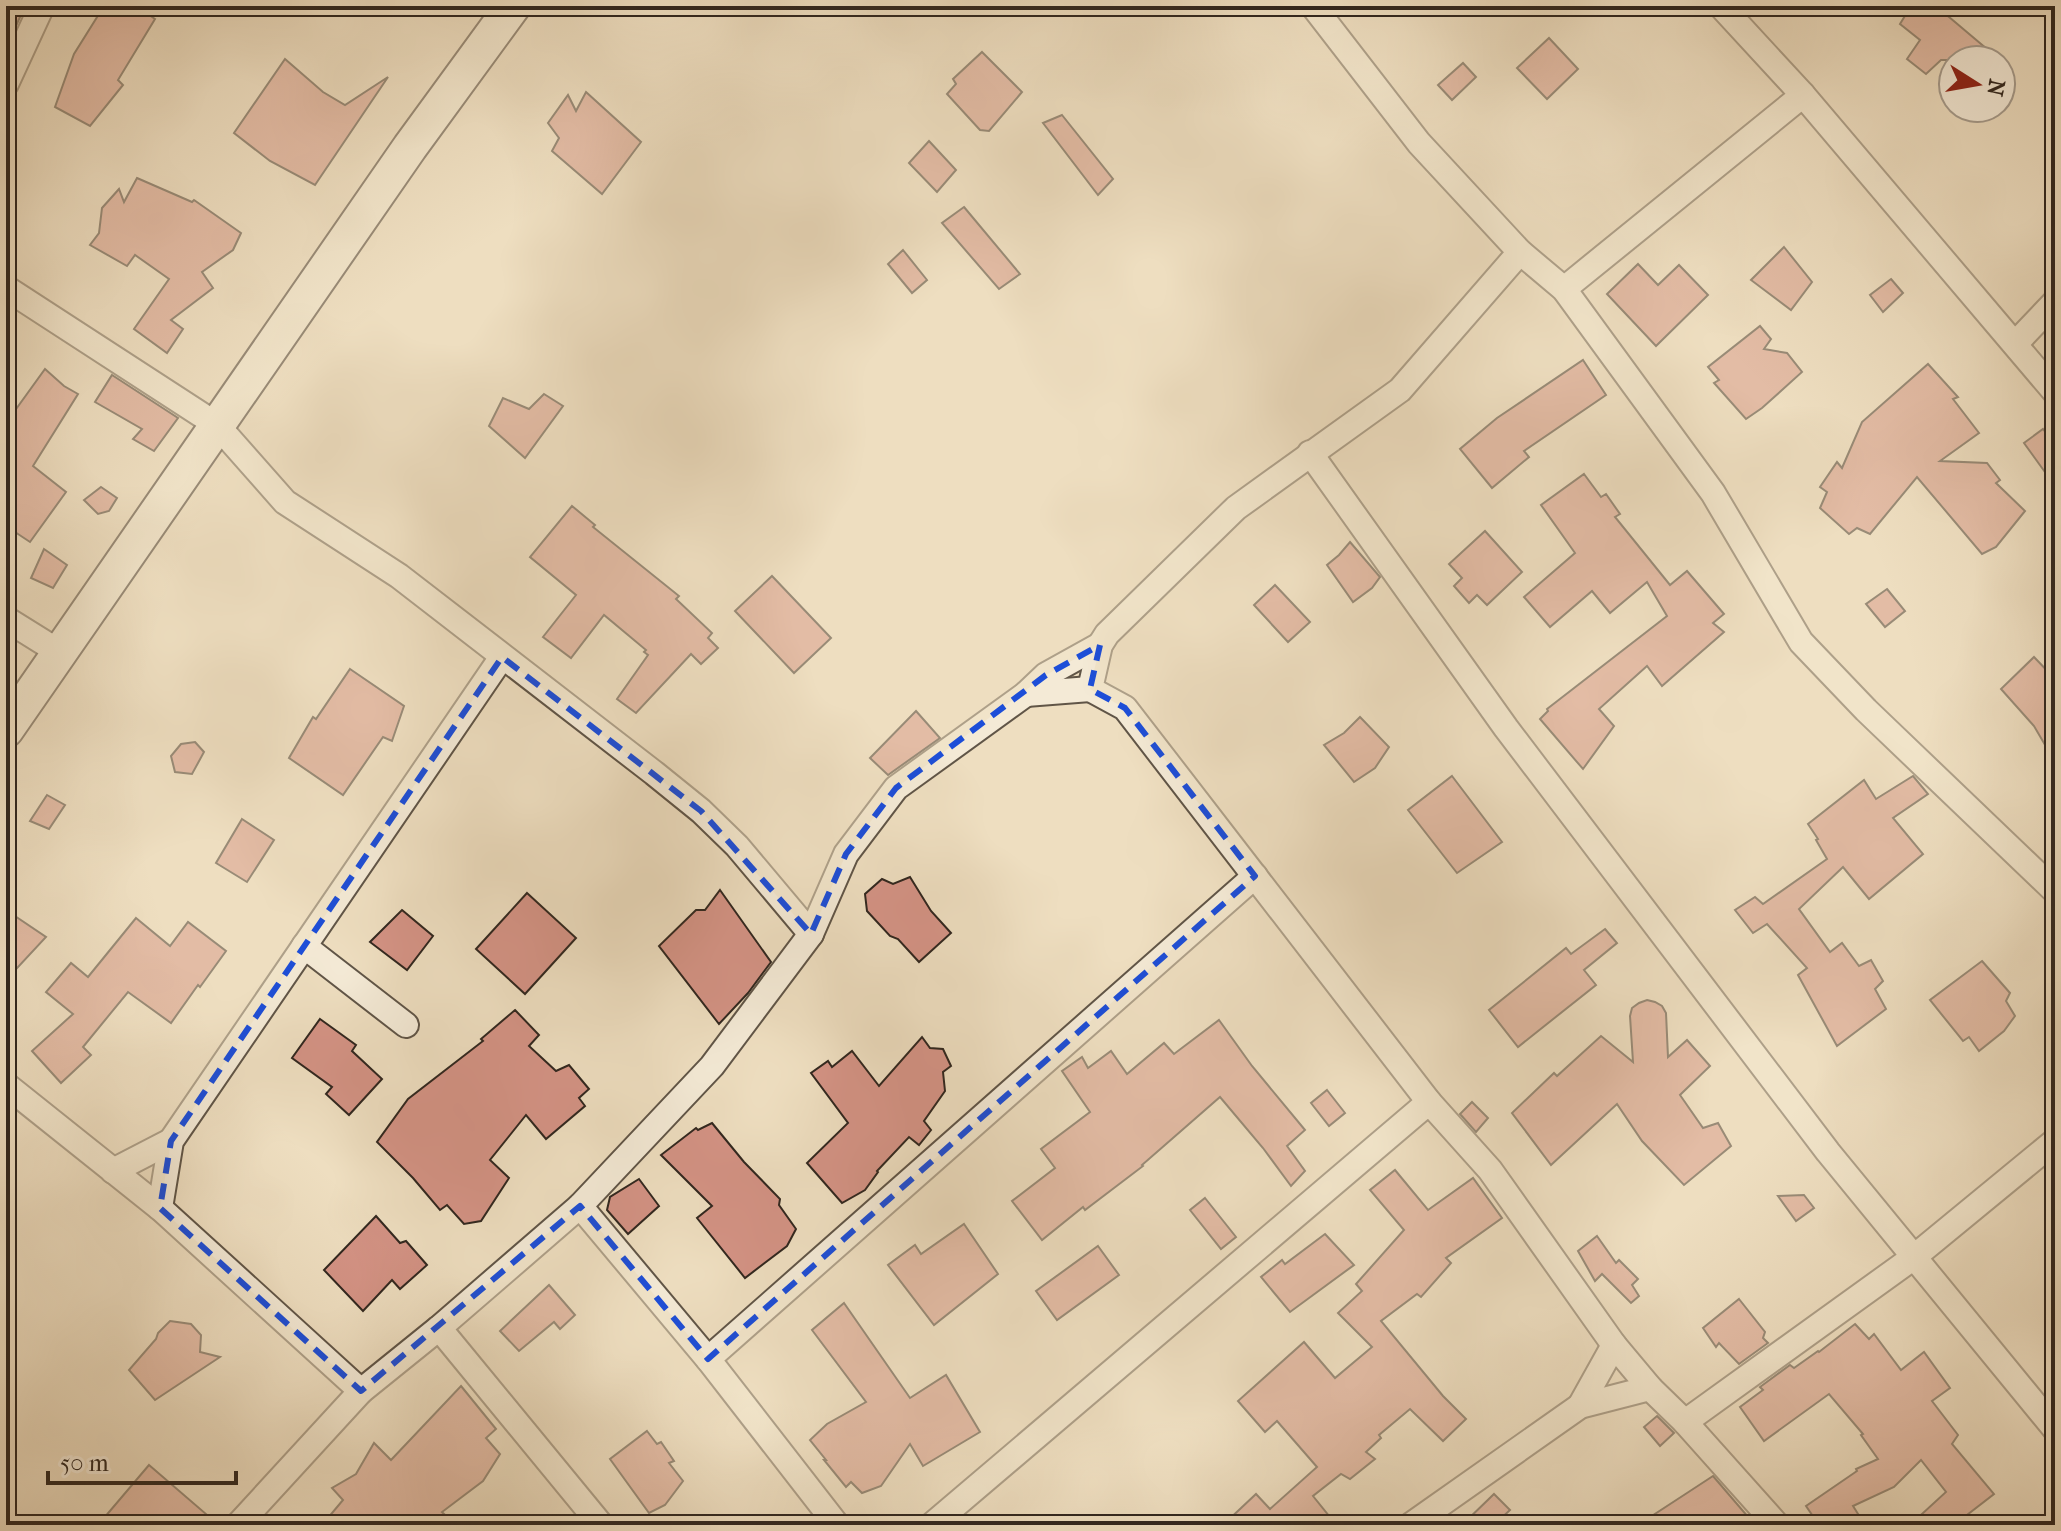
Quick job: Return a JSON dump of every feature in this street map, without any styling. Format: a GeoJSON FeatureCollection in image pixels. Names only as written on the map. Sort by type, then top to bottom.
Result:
{"type":"FeatureCollection","features":[{"type":"Feature","properties":{"kind":"street"},"geometry":{"type":"LineString","coordinates":[[6,84],[42,6]]}},
{"type":"Feature","properties":{"kind":"street"},"geometry":{"type":"LineString","coordinates":[[6,730],[410,147],[513,6]]}},
{"type":"Feature","properties":{"kind":"street"},"geometry":{"type":"LineString","coordinates":[[1313,6],[1419,143],[1520,252],[1564,289],[1713,493],[1801,642],[1866,710],[2055,891]]}},
{"type":"Feature","properties":{"kind":"street"},"geometry":{"type":"LineString","coordinates":[[1721,6],[1803,95],[2055,392]]}},
{"type":"Feature","properties":{"kind":"street"},"geometry":{"type":"LineString","coordinates":[[1564,289],[1803,95]]}},
{"type":"Feature","properties":{"kind":"street"},"geometry":{"type":"LineString","coordinates":[[1090,689],[1100,645],[1107,634],[1236,508],[1400,390],[1520,252]]}},
{"type":"Feature","properties":{"kind":"street"},"geometry":{"type":"LineString","coordinates":[[6,288],[217,425],[285,502],[399,576],[654,773],[701,811],[737,846],[811,934]]}},
{"type":"Feature","properties":{"kind":"street"},"geometry":{"type":"LineString","coordinates":[[2015,344],[2055,302]]}},
{"type":"Feature","properties":{"kind":"street"},"geometry":{"type":"LineString","coordinates":[[1310,453],[1506,728],[1828,1152],[2055,1429]]}},
{"type":"Feature","properties":{"kind":"street"},"geometry":{"type":"LineString","coordinates":[[6,619],[59,652]]}},
{"type":"Feature","properties":{"kind":"street"},"geometry":{"type":"LineString","coordinates":[[238,1525],[361,1391],[580,1206],[712,1066],[811,934],[846,854],[896,788],[1026,694],[1046,675],[1100,645]]}},
{"type":"Feature","properties":{"kind":"street"},"geometry":{"type":"LineString","coordinates":[[160,1208],[171,1141],[502,657]]}},
{"type":"Feature","properties":{"kind":"street"},"geometry":{"type":"LineString","coordinates":[[1026,694],[1090,689],[1125,708],[1429,1102],[1490,1170],[1614,1345],[1777,1525]]}},
{"type":"Feature","properties":{"kind":"street"},"geometry":{"type":"LineString","coordinates":[[708,1359],[1255,876]]}},
{"type":"Feature","properties":{"kind":"street"},"geometry":{"type":"LineString","coordinates":[[304,946],[406,1025]]}},
{"type":"Feature","properties":{"kind":"street"},"geometry":{"type":"LineString","coordinates":[[6,1085],[160,1208],[361,1391]]}},
{"type":"Feature","properties":{"kind":"street"},"geometry":{"type":"LineString","coordinates":[[932,1525],[1429,1102]]}},
{"type":"Feature","properties":{"kind":"street"},"geometry":{"type":"LineString","coordinates":[[113,1171],[171,1141]]}},
{"type":"Feature","properties":{"kind":"street"},"geometry":{"type":"LineString","coordinates":[[1685,1422],[1914,1257],[2055,1141]]}},
{"type":"Feature","properties":{"kind":"street"},"geometry":{"type":"LineString","coordinates":[[580,1206],[708,1359],[837,1525]]}},
{"type":"Feature","properties":{"kind":"street"},"geometry":{"type":"LineString","coordinates":[[439,1328],[601,1525]]}},
{"type":"Feature","properties":{"kind":"street"},"geometry":{"type":"LineString","coordinates":[[1580,1406],[1614,1345]]}},
{"type":"Feature","properties":{"kind":"street"},"geometry":{"type":"LineString","coordinates":[[1411,1525],[1580,1406],[1650,1388]]}},
{"type":"Feature","properties":{"kind":"highlighted area"},"geometry":{"type":"Polygon","coordinates":[[[1100,645],[1090,689],[1125,708],[1255,876],[708,1359],[580,1206],[361,1391],[160,1208],[171,1141],[502,657],[701,811],[811,934],[846,854],[896,788],[1046,675],[1100,645]]]}},
{"type":"Feature","properties":{"kind":"building"},"geometry":{"type":"Polygon","coordinates":[[[6,6],[25,6],[6,48],[6,6]]]}},
{"type":"Feature","properties":{"kind":"building"},"geometry":{"type":"Polygon","coordinates":[[[104,6],[136,6],[155,19],[118,80],[123,85],[90,126],[55,107],[74,54],[104,6]]]}},
{"type":"Feature","properties":{"kind":"building"},"geometry":{"type":"Polygon","coordinates":[[[1911,6],[1936,6],[1981,44],[1937,44],[1937,64],[1926,74],[1907,59],[1920,40],[1900,24],[1911,6]]]}},
{"type":"Feature","properties":{"kind":"building"},"geometry":{"type":"Polygon","coordinates":[[[1549,38],[1578,69],[1547,99],[1517,68],[1549,38]]]}},
{"type":"Feature","properties":{"kind":"building"},"geometry":{"type":"Polygon","coordinates":[[[982,52],[1022,92],[989,131],[980,130],[947,94],[956,84],[953,79],[982,52]]]}},
{"type":"Feature","properties":{"kind":"building"},"geometry":{"type":"Polygon","coordinates":[[[285,59],[323,92],[345,105],[388,77],[315,185],[270,161],[234,133],[285,59]]]}},
{"type":"Feature","properties":{"kind":"building"},"geometry":{"type":"Polygon","coordinates":[[[1463,63],[1476,77],[1452,100],[1438,85],[1463,63]]]}},
{"type":"Feature","properties":{"kind":"building"},"geometry":{"type":"Polygon","coordinates":[[[586,92],[641,142],[602,194],[552,151],[559,138],[548,123],[568,95],[576,111],[586,92]]]}},
{"type":"Feature","properties":{"kind":"building"},"geometry":{"type":"Polygon","coordinates":[[[1062,115],[1113,179],[1098,195],[1043,123],[1062,115]]]}},
{"type":"Feature","properties":{"kind":"building"},"geometry":{"type":"Polygon","coordinates":[[[929,141],[956,170],[937,192],[909,163],[929,141]]]}},
{"type":"Feature","properties":{"kind":"building"},"geometry":{"type":"Polygon","coordinates":[[[137,178],[192,202],[194,200],[241,233],[233,250],[202,272],[213,288],[171,320],[183,329],[167,353],[134,329],[169,279],[135,255],[127,266],[90,245],[99,233],[102,208],[119,189],[124,202],[137,178]]]}},
{"type":"Feature","properties":{"kind":"building"},"geometry":{"type":"Polygon","coordinates":[[[964,207],[1020,274],[999,289],[942,223],[964,207]]]}},
{"type":"Feature","properties":{"kind":"building"},"geometry":{"type":"Polygon","coordinates":[[[1784,247],[1812,282],[1791,310],[1751,280],[1784,247]]]}},
{"type":"Feature","properties":{"kind":"building"},"geometry":{"type":"Polygon","coordinates":[[[903,250],[927,280],[912,293],[888,264],[903,250]]]}},
{"type":"Feature","properties":{"kind":"building"},"geometry":{"type":"Polygon","coordinates":[[[1638,264],[1658,285],[1679,265],[1708,295],[1656,346],[1607,294],[1638,264]]]}},
{"type":"Feature","properties":{"kind":"building"},"geometry":{"type":"Polygon","coordinates":[[[1891,279],[1903,293],[1883,312],[1870,295],[1891,279]]]}},
{"type":"Feature","properties":{"kind":"building"},"geometry":{"type":"Polygon","coordinates":[[[1760,326],[1771,339],[1764,349],[1787,353],[1802,372],[1746,419],[1714,383],[1719,380],[1708,367],[1760,326]]]}},
{"type":"Feature","properties":{"kind":"building"},"geometry":{"type":"Polygon","coordinates":[[[1583,360],[1606,395],[1524,451],[1529,457],[1492,488],[1460,449],[1497,418],[1583,360]]]}},
{"type":"Feature","properties":{"kind":"building"},"geometry":{"type":"Polygon","coordinates":[[[1928,364],[1958,397],[1953,399],[1979,433],[1940,461],[1987,463],[2000,480],[1996,483],[2025,511],[1996,547],[1982,554],[1917,477],[1870,534],[1857,528],[1849,534],[1820,508],[1827,492],[1820,487],[1837,462],[1842,468],[1862,422],[1928,364]]]}},
{"type":"Feature","properties":{"kind":"building"},"geometry":{"type":"Polygon","coordinates":[[[45,369],[78,394],[33,466],[66,492],[30,542],[6,526],[6,423],[45,369]]]}},
{"type":"Feature","properties":{"kind":"building"},"geometry":{"type":"Polygon","coordinates":[[[112,375],[178,418],[154,451],[133,439],[142,429],[95,402],[112,375]]]}},
{"type":"Feature","properties":{"kind":"building"},"geometry":{"type":"Polygon","coordinates":[[[544,394],[563,406],[525,458],[489,426],[503,398],[529,409],[544,394]]]}},
{"type":"Feature","properties":{"kind":"building"},"geometry":{"type":"Polygon","coordinates":[[[2043,429],[2055,445],[2055,486],[2024,443],[2043,429]]]}},
{"type":"Feature","properties":{"kind":"building"},"geometry":{"type":"Polygon","coordinates":[[[1584,474],[1601,497],[1606,494],[1620,514],[1615,517],[1670,585],[1687,571],[1724,614],[1713,623],[1724,632],[1662,686],[1647,666],[1599,709],[1614,726],[1583,769],[1540,719],[1547,709],[1667,616],[1647,582],[1610,613],[1592,591],[1550,627],[1524,597],[1575,553],[1541,505],[1584,474]]]}},
{"type":"Feature","properties":{"kind":"building"},"geometry":{"type":"Polygon","coordinates":[[[101,487],[117,498],[109,511],[98,514],[84,500],[101,487]]]}},
{"type":"Feature","properties":{"kind":"building"},"geometry":{"type":"Polygon","coordinates":[[[572,506],[595,525],[593,527],[679,596],[676,599],[712,633],[708,638],[718,648],[701,664],[691,654],[636,713],[617,699],[648,655],[604,615],[571,658],[543,637],[576,595],[530,557],[572,506]]]}},
{"type":"Feature","properties":{"kind":"building"},"geometry":{"type":"Polygon","coordinates":[[[1485,531],[1522,572],[1487,605],[1477,595],[1469,603],[1454,586],[1462,578],[1449,564],[1485,531]]]}},
{"type":"Feature","properties":{"kind":"building"},"geometry":{"type":"Polygon","coordinates":[[[1350,542],[1380,577],[1372,588],[1353,602],[1327,565],[1350,542]]]}},
{"type":"Feature","properties":{"kind":"building"},"geometry":{"type":"Polygon","coordinates":[[[44,549],[67,565],[53,588],[31,578],[44,549]]]}},
{"type":"Feature","properties":{"kind":"building"},"geometry":{"type":"Polygon","coordinates":[[[772,576],[831,638],[794,673],[735,611],[772,576]]]}},
{"type":"Feature","properties":{"kind":"building"},"geometry":{"type":"Polygon","coordinates":[[[1275,585],[1310,622],[1288,642],[1254,605],[1275,585]]]}},
{"type":"Feature","properties":{"kind":"building"},"geometry":{"type":"Polygon","coordinates":[[[1887,589],[1905,611],[1885,627],[1866,604],[1887,589]]]}},
{"type":"Feature","properties":{"kind":"building"},"geometry":{"type":"Polygon","coordinates":[[[2034,657],[2055,679],[2055,762],[2034,726],[2001,689],[2034,657]]]}},
{"type":"Feature","properties":{"kind":"building"},"geometry":{"type":"Polygon","coordinates":[[[350,669],[404,706],[392,741],[383,737],[343,795],[289,758],[313,717],[316,719],[350,669]]]}},
{"type":"Feature","properties":{"kind":"building"},"geometry":{"type":"Polygon","coordinates":[[[916,711],[940,738],[888,775],[870,758],[916,711]]]}},
{"type":"Feature","properties":{"kind":"building"},"geometry":{"type":"Polygon","coordinates":[[[1360,717],[1389,747],[1375,768],[1354,782],[1324,745],[1344,733],[1360,717]]]}},
{"type":"Feature","properties":{"kind":"building"},"geometry":{"type":"Polygon","coordinates":[[[195,742],[204,752],[192,774],[175,772],[171,756],[181,744],[195,742]]]}},
{"type":"Feature","properties":{"kind":"building"},"geometry":{"type":"Polygon","coordinates":[[[1452,776],[1502,842],[1457,873],[1408,810],[1452,776]]]}},
{"type":"Feature","properties":{"kind":"building"},"geometry":{"type":"Polygon","coordinates":[[[1913,776],[1928,794],[1893,818],[1923,854],[1869,899],[1843,867],[1799,909],[1830,952],[1842,943],[1859,966],[1871,960],[1883,981],[1875,989],[1886,1009],[1837,1046],[1798,975],[1807,968],[1767,924],[1753,933],[1735,910],[1755,897],[1763,904],[1827,859],[1808,824],[1864,780],[1876,799],[1913,776]]]}},
{"type":"Feature","properties":{"kind":"building"},"geometry":{"type":"Polygon","coordinates":[[[47,795],[65,805],[49,829],[30,821],[47,795]]]}},
{"type":"Feature","properties":{"kind":"building"},"geometry":{"type":"Polygon","coordinates":[[[242,819],[274,840],[247,882],[216,863],[242,819]]]}},
{"type":"Feature","properties":{"kind":"building"},"geometry":{"type":"Polygon","coordinates":[[[910,877],[931,911],[951,933],[919,962],[867,911],[865,894],[882,879],[893,884],[910,877]]]}},
{"type":"Feature","properties":{"kind":"building"},"geometry":{"type":"Polygon","coordinates":[[[720,890],[771,962],[719,1024],[659,946],[696,910],[705,910],[720,890]]]}},
{"type":"Feature","properties":{"kind":"building"},"geometry":{"type":"Polygon","coordinates":[[[527,893],[576,938],[525,994],[476,949],[527,893]]]}},
{"type":"Feature","properties":{"kind":"building"},"geometry":{"type":"Polygon","coordinates":[[[6,910],[46,937],[6,980],[6,910]]]}},
{"type":"Feature","properties":{"kind":"building"},"geometry":{"type":"Polygon","coordinates":[[[402,910],[433,936],[407,970],[370,942],[402,910]]]}},
{"type":"Feature","properties":{"kind":"building"},"geometry":{"type":"Polygon","coordinates":[[[136,918],[170,946],[188,922],[226,951],[171,1023],[128,992],[83,1047],[91,1055],[61,1083],[32,1051],[73,1014],[46,992],[71,963],[88,977],[136,918]]]}},
{"type":"Feature","properties":{"kind":"building"},"geometry":{"type":"Polygon","coordinates":[[[1605,929],[1617,943],[1584,970],[1596,985],[1518,1047],[1489,1010],[1566,948],[1571,954],[1605,929]]]}},
{"type":"Feature","properties":{"kind":"building"},"geometry":{"type":"Polygon","coordinates":[[[1982,961],[2010,993],[2006,1001],[2015,1016],[2004,1031],[1979,1051],[1969,1037],[1963,1041],[1930,1000],[1982,961]]]}},
{"type":"Feature","properties":{"kind":"building"},"geometry":{"type":"Polygon","coordinates":[[[1647,1000],[1662,1006],[1666,1013],[1668,1057],[1687,1040],[1710,1066],[1680,1095],[1703,1128],[1718,1123],[1731,1146],[1684,1185],[1642,1141],[1617,1104],[1551,1165],[1512,1113],[1554,1073],[1557,1076],[1601,1036],[1633,1062],[1630,1016],[1632,1008],[1647,1000]]]}},
{"type":"Feature","properties":{"kind":"building"},"geometry":{"type":"Polygon","coordinates":[[[515,1010],[539,1035],[529,1046],[556,1071],[569,1065],[589,1089],[579,1098],[585,1106],[546,1139],[526,1115],[490,1160],[509,1178],[481,1221],[464,1224],[447,1205],[440,1210],[377,1142],[408,1099],[483,1041],[481,1039],[515,1010]]]}},
{"type":"Feature","properties":{"kind":"building"},"geometry":{"type":"Polygon","coordinates":[[[320,1019],[356,1045],[352,1051],[382,1079],[349,1115],[326,1094],[332,1087],[292,1058],[320,1019]]]}},
{"type":"Feature","properties":{"kind":"building"},"geometry":{"type":"Polygon","coordinates":[[[1219,1020],[1305,1130],[1287,1146],[1305,1171],[1291,1186],[1220,1097],[1143,1166],[1042,1240],[1012,1201],[1055,1168],[1041,1149],[1090,1112],[1062,1071],[1082,1057],[1088,1068],[1111,1051],[1127,1074],[1164,1043],[1174,1054],[1219,1020]]]}},
{"type":"Feature","properties":{"kind":"building"},"geometry":{"type":"Polygon","coordinates":[[[922,1037],[930,1048],[943,1049],[951,1066],[943,1072],[945,1091],[924,1121],[931,1130],[919,1145],[909,1137],[877,1171],[865,1190],[842,1203],[807,1163],[848,1123],[811,1073],[828,1061],[832,1067],[852,1051],[879,1086],[922,1037]]]}},
{"type":"Feature","properties":{"kind":"building"},"geometry":{"type":"Polygon","coordinates":[[[1327,1090],[1345,1113],[1329,1126],[1311,1103],[1327,1090]]]}},
{"type":"Feature","properties":{"kind":"building"},"geometry":{"type":"Polygon","coordinates":[[[1472,1102],[1488,1118],[1476,1132],[1460,1114],[1472,1102]]]}},
{"type":"Feature","properties":{"kind":"building"},"geometry":{"type":"Polygon","coordinates":[[[712,1123],[780,1199],[779,1205],[796,1229],[787,1246],[745,1278],[697,1218],[712,1206],[661,1155],[696,1128],[698,1130],[712,1123]]]}},
{"type":"Feature","properties":{"kind":"building"},"geometry":{"type":"Polygon","coordinates":[[[1395,1170],[1428,1210],[1473,1178],[1502,1218],[1446,1258],[1451,1263],[1421,1297],[1417,1294],[1381,1321],[1466,1419],[1443,1441],[1410,1409],[1379,1435],[1381,1438],[1366,1452],[1375,1459],[1350,1479],[1341,1474],[1313,1496],[1329,1516],[1319,1525],[1223,1525],[1256,1494],[1270,1509],[1317,1467],[1277,1421],[1265,1432],[1238,1401],[1304,1342],[1335,1378],[1372,1347],[1338,1313],[1362,1291],[1356,1284],[1404,1230],[1370,1190],[1395,1170]]]}},
{"type":"Feature","properties":{"kind":"building"},"geometry":{"type":"Polygon","coordinates":[[[639,1179],[659,1206],[628,1234],[607,1210],[610,1197],[639,1179]]]}},
{"type":"Feature","properties":{"kind":"building"},"geometry":{"type":"Polygon","coordinates":[[[1804,1195],[1814,1208],[1796,1221],[1778,1196],[1804,1195]]]}},
{"type":"Feature","properties":{"kind":"building"},"geometry":{"type":"Polygon","coordinates":[[[1205,1198],[1236,1237],[1221,1249],[1190,1210],[1205,1198]]]}},
{"type":"Feature","properties":{"kind":"building"},"geometry":{"type":"Polygon","coordinates":[[[376,1216],[400,1243],[406,1241],[427,1265],[400,1289],[392,1280],[363,1311],[324,1270],[376,1216]]]}},
{"type":"Feature","properties":{"kind":"building"},"geometry":{"type":"Polygon","coordinates":[[[964,1224],[998,1274],[934,1325],[888,1265],[915,1245],[921,1254],[964,1224]]]}},
{"type":"Feature","properties":{"kind":"building"},"geometry":{"type":"Polygon","coordinates":[[[1325,1234],[1354,1265],[1290,1312],[1261,1277],[1282,1260],[1285,1264],[1325,1234]]]}},
{"type":"Feature","properties":{"kind":"building"},"geometry":{"type":"Polygon","coordinates":[[[1597,1236],[1616,1263],[1619,1260],[1638,1279],[1632,1285],[1639,1296],[1631,1303],[1602,1274],[1595,1281],[1578,1251],[1597,1236]]]}},
{"type":"Feature","properties":{"kind":"building"},"geometry":{"type":"Polygon","coordinates":[[[1098,1246],[1119,1275],[1057,1320],[1036,1291],[1098,1246]]]}},
{"type":"Feature","properties":{"kind":"building"},"geometry":{"type":"Polygon","coordinates":[[[549,1285],[575,1315],[560,1329],[554,1322],[519,1351],[500,1331],[549,1285]]]}},
{"type":"Feature","properties":{"kind":"building"},"geometry":{"type":"Polygon","coordinates":[[[1739,1299],[1765,1332],[1763,1338],[1768,1343],[1739,1364],[1719,1343],[1716,1347],[1703,1328],[1739,1299]]]}},
{"type":"Feature","properties":{"kind":"building"},"geometry":{"type":"Polygon","coordinates":[[[844,1303],[910,1398],[946,1375],[980,1432],[923,1466],[910,1444],[881,1486],[862,1493],[851,1482],[846,1487],[810,1440],[827,1424],[866,1402],[812,1330],[844,1303]]]}},
{"type":"Feature","properties":{"kind":"building"},"geometry":{"type":"Polygon","coordinates":[[[170,1321],[191,1324],[201,1335],[200,1352],[220,1357],[155,1400],[129,1370],[170,1321]]]}},
{"type":"Feature","properties":{"kind":"building"},"geometry":{"type":"Polygon","coordinates":[[[1855,1324],[1869,1339],[1874,1334],[1901,1370],[1924,1352],[1950,1388],[1932,1401],[1958,1435],[1952,1444],[1994,1494],[1954,1525],[1910,1525],[1946,1492],[1921,1460],[1894,1487],[1853,1506],[1865,1525],[1819,1525],[1806,1506],[1856,1469],[1878,1459],[1863,1434],[1829,1394],[1764,1441],[1740,1407],[1763,1390],[1760,1387],[1790,1365],[1794,1368],[1855,1324]]]}},
{"type":"Feature","properties":{"kind":"building"},"geometry":{"type":"Polygon","coordinates":[[[461,1386],[496,1429],[486,1438],[500,1454],[483,1481],[442,1512],[455,1525],[322,1525],[343,1500],[332,1488],[356,1474],[374,1443],[391,1460],[461,1386]]]}},
{"type":"Feature","properties":{"kind":"building"},"geometry":{"type":"Polygon","coordinates":[[[1657,1416],[1674,1433],[1660,1446],[1644,1427],[1657,1416]]]}},
{"type":"Feature","properties":{"kind":"building"},"geometry":{"type":"Polygon","coordinates":[[[647,1431],[657,1444],[661,1442],[674,1461],[669,1463],[683,1481],[665,1505],[649,1513],[610,1459],[647,1431]]]}},
{"type":"Feature","properties":{"kind":"building"},"geometry":{"type":"Polygon","coordinates":[[[149,1465],[206,1514],[197,1525],[98,1525],[149,1465]]]}},
{"type":"Feature","properties":{"kind":"building"},"geometry":{"type":"Polygon","coordinates":[[[1713,1476],[1755,1525],[1638,1525],[1687,1493],[1713,1476]]]}},
{"type":"Feature","properties":{"kind":"building"},"geometry":{"type":"Polygon","coordinates":[[[1494,1494],[1510,1510],[1494,1525],[1462,1525],[1494,1494]]]}}]}
